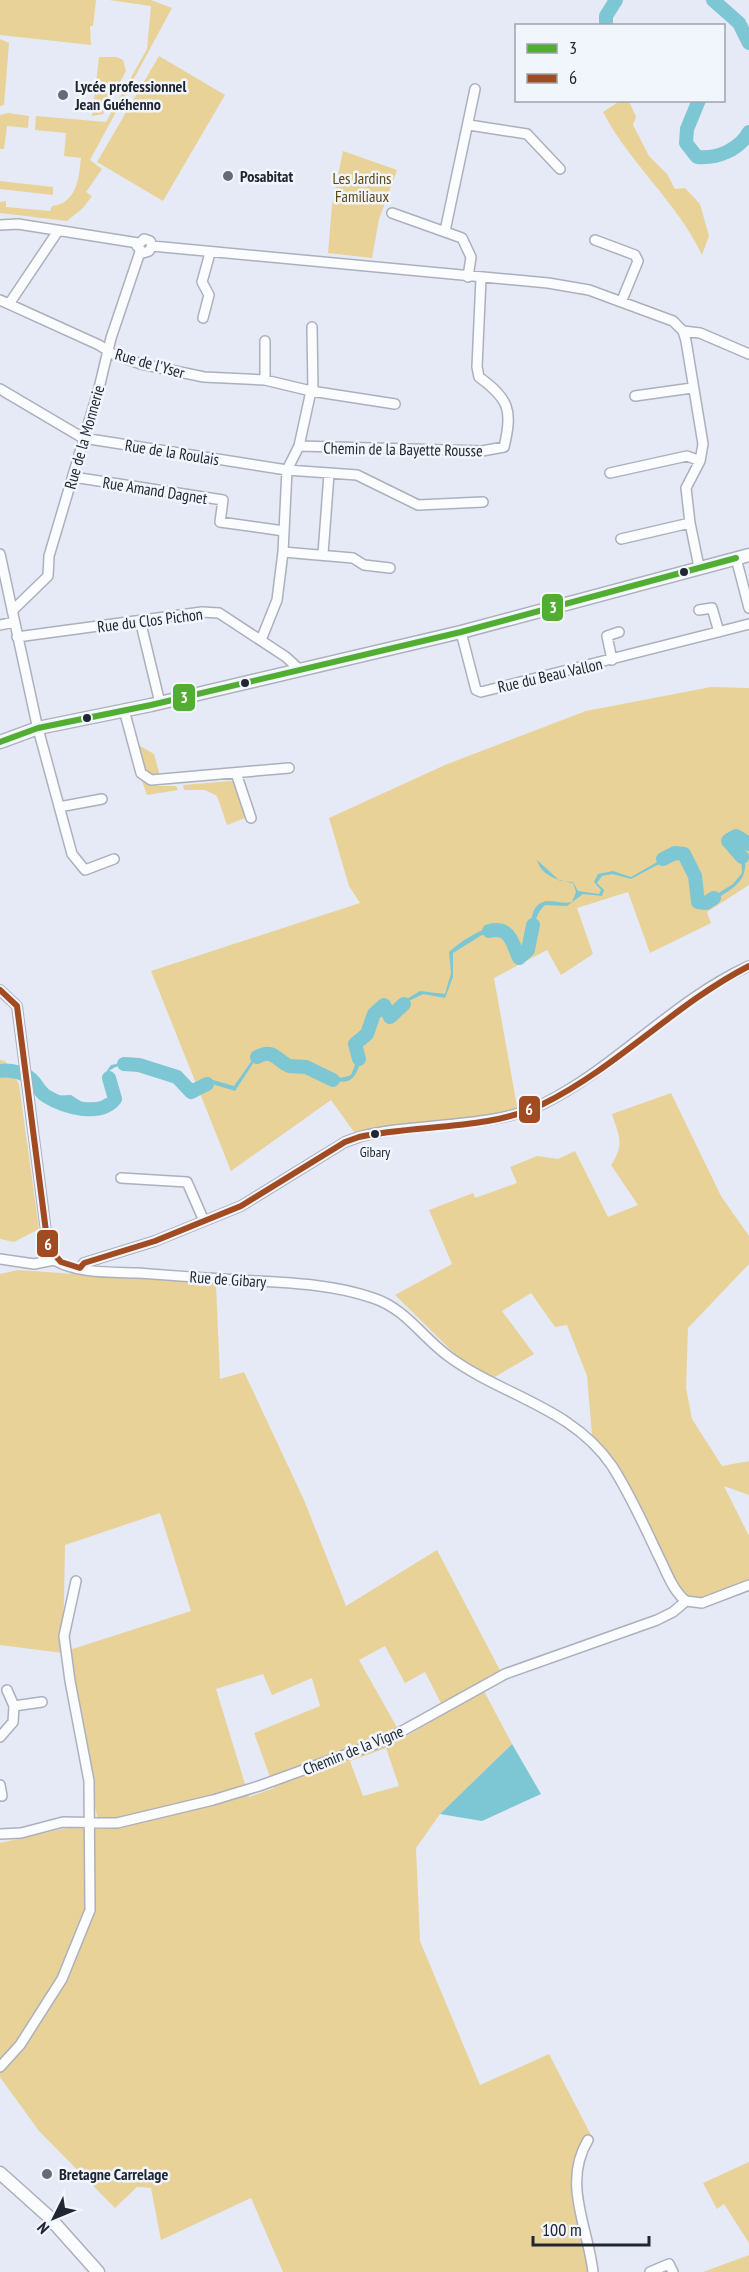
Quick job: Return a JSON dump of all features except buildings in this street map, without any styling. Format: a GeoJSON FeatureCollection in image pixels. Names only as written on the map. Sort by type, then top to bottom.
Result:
{"type":"FeatureCollection","features":[{"type":"Feature","properties":{"kind":"main road"},"geometry":{"type":"LineString","coordinates":[[0,742],[38,728],[160,703],[461,632],[743,556]]}},
{"type":"Feature","properties":{"kind":"main road"},"geometry":{"type":"LineString","coordinates":[[0,2173],[48,2216],[99,2272]]}},
{"type":"Feature","properties":{"kind":"street"},"geometry":{"type":"LineString","coordinates":[[446,231],[475,89]]}},
{"type":"Feature","properties":{"kind":"street"},"geometry":{"type":"LineString","coordinates":[[469,126],[527,134],[560,169]]}},
{"type":"Feature","properties":{"kind":"street"},"geometry":{"type":"LineString","coordinates":[[392,213],[462,237],[471,257],[468,277]]}},
{"type":"Feature","properties":{"kind":"street"},"geometry":{"type":"LineString","coordinates":[[0,225],[18,224],[58,231],[139,248],[146,253],[152,246],[548,284],[589,290],[622,300],[673,321],[683,331],[703,444],[700,461],[687,488],[690,523],[699,567]]}},
{"type":"Feature","properties":{"kind":"street","name":"Rue de l'Yser"},"geometry":{"type":"LineString","coordinates":[[58,231],[5,302],[108,351],[141,364],[204,377],[265,380],[312,391],[395,404]]}},
{"type":"Feature","properties":{"kind":"street"},"geometry":{"type":"LineString","coordinates":[[595,240],[631,251],[638,261],[622,300]]}},
{"type":"Feature","properties":{"kind":"street","name":"Rue de la Monnerie"},"geometry":{"type":"LineString","coordinates":[[12,611],[48,576],[49,556],[139,248]]}},
{"type":"Feature","properties":{"kind":"street"},"geometry":{"type":"LineString","coordinates":[[203,318],[209,295],[202,282],[210,253]]}},
{"type":"Feature","properties":{"kind":"street","name":"Chemin de la Bayette Rousse"},"geometry":{"type":"LineString","coordinates":[[298,446],[397,451],[482,451],[504,447],[508,407],[499,392],[479,377],[477,367],[481,278]]}},
{"type":"Feature","properties":{"kind":"street"},"geometry":{"type":"LineString","coordinates":[[261,640],[277,600],[283,552],[287,470],[298,446],[312,391],[312,327]]}},
{"type":"Feature","properties":{"kind":"street"},"geometry":{"type":"LineString","coordinates":[[683,331],[700,333],[749,354]]}},
{"type":"Feature","properties":{"kind":"street"},"geometry":{"type":"LineString","coordinates":[[265,341],[265,380]]}},
{"type":"Feature","properties":{"kind":"street"},"geometry":{"type":"LineString","coordinates":[[635,396],[692,388]]}},
{"type":"Feature","properties":{"kind":"street","name":"Rue de la Roulais"},"geometry":{"type":"LineString","coordinates":[[0,389],[83,438],[287,470],[357,475],[418,505],[483,502]]}},
{"type":"Feature","properties":{"kind":"street"},"geometry":{"type":"LineString","coordinates":[[610,473],[687,456],[700,461]]}},
{"type":"Feature","properties":{"kind":"street"},"geometry":{"type":"LineString","coordinates":[[323,554],[329,474]]}},
{"type":"Feature","properties":{"kind":"street","name":"Rue Amand Dagnet"},"geometry":{"type":"LineString","coordinates":[[73,477],[223,500],[220,522],[284,531]]}},
{"type":"Feature","properties":{"kind":"street"},"geometry":{"type":"LineString","coordinates":[[621,539],[690,523]]}},
{"type":"Feature","properties":{"kind":"street"},"geometry":{"type":"LineString","coordinates":[[283,552],[354,558],[364,566],[390,568]]}},
{"type":"Feature","properties":{"kind":"street"},"geometry":{"type":"LineString","coordinates":[[0,554],[38,728],[72,854],[85,870],[114,859]]}},
{"type":"Feature","properties":{"kind":"street"},"geometry":{"type":"LineString","coordinates":[[743,556],[749,608]]}},
{"type":"Feature","properties":{"kind":"street"},"geometry":{"type":"LineString","coordinates":[[699,610],[712,608],[719,632]]}},
{"type":"Feature","properties":{"kind":"street","name":"Rue du Clos Pichon"},"geometry":{"type":"LineString","coordinates":[[17,637],[202,612],[219,613],[261,640],[300,670]]}},
{"type":"Feature","properties":{"kind":"street"},"geometry":{"type":"LineString","coordinates":[[140,620],[160,703]]}},
{"type":"Feature","properties":{"kind":"street"},"geometry":{"type":"LineString","coordinates":[[0,626],[14,622]]}},
{"type":"Feature","properties":{"kind":"street","name":"Rue du Beau Vallon"},"geometry":{"type":"LineString","coordinates":[[461,632],[476,690],[481,692],[749,624]]}},
{"type":"Feature","properties":{"kind":"street","name":"Rue du Beau Vallon"},"geometry":{"type":"LineString","coordinates":[[612,660],[607,636],[619,632]]}},
{"type":"Feature","properties":{"kind":"street"},"geometry":{"type":"LineString","coordinates":[[124,710],[141,773],[151,780],[289,768]]}},
{"type":"Feature","properties":{"kind":"street"},"geometry":{"type":"LineString","coordinates":[[236,772],[251,818]]}},
{"type":"Feature","properties":{"kind":"street"},"geometry":{"type":"LineString","coordinates":[[59,807],[102,799]]}},
{"type":"Feature","properties":{"kind":"street"},"geometry":{"type":"LineString","coordinates":[[80,1268],[84,1263],[241,1206],[345,1142],[359,1137],[477,1120],[542,1104],[711,988],[749,966]]}},
{"type":"Feature","properties":{"kind":"street"},"geometry":{"type":"LineString","coordinates":[[0,990],[17,1006],[48,1247],[54,1260],[34,1264],[0,1259]]}},
{"type":"Feature","properties":{"kind":"street"},"geometry":{"type":"LineString","coordinates":[[121,1178],[187,1182],[204,1221]]}},
{"type":"Feature","properties":{"kind":"street","name":"Rue de Gibary"},"geometry":{"type":"LineString","coordinates":[[54,1260],[66,1266],[80,1268],[321,1287],[374,1298],[400,1310],[446,1354],[465,1367],[546,1408],[575,1426],[596,1446],[623,1486],[674,1587],[686,1601]]}},
{"type":"Feature","properties":{"kind":"street"},"geometry":{"type":"LineString","coordinates":[[0,2067],[20,2045],[62,1979],[90,1910],[89,1782],[69,1681],[64,1636],[76,1581]]}},
{"type":"Feature","properties":{"kind":"street"},"geometry":{"type":"LineString","coordinates":[[686,1601],[702,1603],[749,1585]]}},
{"type":"Feature","properties":{"kind":"street","name":"Chemin de la Vigne"},"geometry":{"type":"LineString","coordinates":[[0,1834],[21,1833],[63,1821],[90,1824],[127,1821],[213,1800],[386,1740],[505,1674],[657,1620],[673,1612],[686,1601]]}},
{"type":"Feature","properties":{"kind":"street"},"geometry":{"type":"LineString","coordinates":[[0,1737],[13,1722],[14,1706],[7,1690]]}},
{"type":"Feature","properties":{"kind":"street"},"geometry":{"type":"LineString","coordinates":[[14,1706],[42,1702]]}},
{"type":"Feature","properties":{"kind":"street"},"geometry":{"type":"LineString","coordinates":[[0,1785],[2,1796]]}},
{"type":"Feature","properties":{"kind":"street"},"geometry":{"type":"LineString","coordinates":[[588,2140],[578,2161],[576,2189],[593,2272]]}},
{"type":"Feature","properties":{"kind":"street"},"geometry":{"type":"LineString","coordinates":[[650,2272],[669,2265],[673,2272]]}},
{"type":"Feature","properties":{"kind":"green space"},"geometry":{"type":"Polygon","coordinates":[[[0,0],[96,0],[93,26],[90,26],[91,45],[0,35],[0,0]]]}},
{"type":"Feature","properties":{"kind":"green space"},"geometry":{"type":"Polygon","coordinates":[[[109,0],[151,0],[172,8],[90,160],[102,169],[86,192],[92,196],[83,208],[67,221],[0,213],[0,202],[6,201],[6,207],[50,211],[52,206],[60,204],[72,195],[78,181],[81,158],[64,156],[66,133],[35,130],[36,116],[106,122],[147,49],[151,6],[109,0]]]}},
{"type":"Feature","properties":{"kind":"green space"},"geometry":{"type":"Polygon","coordinates":[[[0,39],[9,43],[4,105],[0,106],[0,39]]]}},
{"type":"Feature","properties":{"kind":"green space"},"geometry":{"type":"Polygon","coordinates":[[[159,56],[225,95],[163,201],[97,162],[159,56]]]}},
{"type":"Feature","properties":{"kind":"green space"},"geometry":{"type":"Polygon","coordinates":[[[99,57],[117,57],[123,60],[126,71],[103,114],[92,116],[99,57]]]}},
{"type":"Feature","properties":{"kind":"green space"},"geometry":{"type":"Polygon","coordinates":[[[618,102],[629,102],[636,117],[633,125],[649,156],[667,174],[675,189],[685,188],[700,204],[709,236],[702,255],[680,218],[626,149],[603,112],[618,102]]]}},
{"type":"Feature","properties":{"kind":"green space"},"geometry":{"type":"Polygon","coordinates":[[[8,113],[29,116],[28,128],[7,126],[4,149],[0,149],[0,115],[8,113]]]}},
{"type":"Feature","properties":{"kind":"green space","name":"Les Jardins Familiaux"},"geometry":{"type":"Polygon","coordinates":[[[343,151],[397,170],[379,219],[372,258],[328,253],[332,205],[343,151]]]}},
{"type":"Feature","properties":{"kind":"green space"},"geometry":{"type":"Polygon","coordinates":[[[0,181],[53,187],[53,195],[0,189],[0,181]]]}},
{"type":"Feature","properties":{"kind":"green space"},"geometry":{"type":"Polygon","coordinates":[[[711,687],[749,688],[749,885],[707,912],[711,923],[650,953],[628,892],[577,908],[593,954],[561,975],[547,950],[494,978],[518,1112],[354,1132],[331,1100],[231,1171],[151,971],[360,903],[349,886],[329,818],[445,765],[586,711],[711,687]]]}},
{"type":"Feature","properties":{"kind":"green space"},"geometry":{"type":"Polygon","coordinates":[[[135,743],[154,754],[160,776],[145,770],[135,743]]]}},
{"type":"Feature","properties":{"kind":"green space"},"geometry":{"type":"Polygon","coordinates":[[[142,781],[153,786],[176,786],[178,790],[147,795],[142,781]]]}},
{"type":"Feature","properties":{"kind":"green space"},"geometry":{"type":"Polygon","coordinates":[[[235,782],[247,815],[227,825],[217,796],[205,790],[184,790],[183,785],[235,782]]]}},
{"type":"Feature","properties":{"kind":"green space"},"geometry":{"type":"Polygon","coordinates":[[[0,1060],[5,1061],[19,1084],[39,1229],[14,1242],[0,1239],[0,1060]]]}},
{"type":"Feature","properties":{"kind":"green space"},"geometry":{"type":"Polygon","coordinates":[[[671,1093],[721,1196],[749,1236],[749,1264],[688,1328],[686,1388],[692,1419],[722,1466],[749,1461],[749,1495],[724,1486],[749,1536],[749,1579],[701,1600],[689,1600],[680,1591],[627,1480],[592,1435],[587,1376],[567,1325],[555,1327],[531,1293],[502,1311],[534,1354],[493,1378],[459,1358],[395,1295],[452,1264],[429,1210],[473,1193],[475,1198],[517,1183],[510,1167],[537,1156],[558,1159],[575,1151],[608,1217],[638,1205],[611,1165],[619,1145],[612,1114],[671,1093]]]}},
{"type":"Feature","properties":{"kind":"green space"},"geometry":{"type":"Polygon","coordinates":[[[18,1270],[216,1284],[220,1379],[244,1372],[304,1500],[346,1606],[437,1550],[504,1678],[484,1691],[512,1744],[440,1814],[416,1848],[420,1941],[480,2085],[549,2054],[593,2139],[581,2165],[578,2186],[597,2272],[283,2272],[251,2198],[161,2240],[151,2188],[137,2187],[115,2208],[39,2131],[0,2077],[0,1843],[98,1821],[63,1653],[0,1645],[0,1274],[18,1270]],[[160,1513],[65,1545],[63,1652],[191,1611],[160,1513]],[[385,1646],[359,1660],[403,1738],[446,1713],[425,1672],[405,1683],[385,1646]],[[263,1674],[216,1689],[249,1797],[274,1788],[254,1733],[320,1706],[312,1678],[272,1695],[263,1674]],[[386,1748],[350,1761],[363,1796],[399,1786],[386,1748]]]}},
{"type":"Feature","properties":{"kind":"green space"},"geometry":{"type":"Polygon","coordinates":[[[749,2162],[749,2243],[724,2204],[717,2209],[703,2183],[749,2162]]]}},
{"type":"Feature","properties":{"kind":"green space"},"geometry":{"type":"Polygon","coordinates":[[[749,2255],[749,2272],[703,2272],[749,2255]]]}},
{"type":"Feature","properties":{"kind":"water"},"geometry":{"type":"Polygon","coordinates":[[[726,833],[738,833],[749,839],[749,843],[739,837],[732,838],[729,843],[745,860],[743,876],[734,887],[709,904],[698,902],[699,881],[687,855],[680,853],[631,879],[612,874],[602,876],[597,883],[604,890],[602,896],[583,894],[567,906],[545,905],[536,919],[531,946],[531,926],[536,906],[548,901],[572,902],[576,892],[573,883],[564,881],[573,882],[578,891],[599,894],[601,890],[594,882],[598,874],[613,871],[631,877],[680,849],[688,852],[697,869],[702,886],[700,899],[704,902],[733,884],[742,873],[741,856],[729,850],[722,843],[726,833]]]}},
{"type":"Feature","properties":{"kind":"water"},"geometry":{"type":"Polygon","coordinates":[[[537,860],[559,880],[546,874],[537,860]]]}},
{"type":"Feature","properties":{"kind":"water"},"geometry":{"type":"Polygon","coordinates":[[[501,926],[509,927],[516,935],[522,953],[531,946],[520,960],[510,934],[500,929],[482,935],[453,953],[453,977],[445,998],[423,994],[409,1001],[392,1019],[387,1006],[376,1017],[370,1035],[356,1045],[362,1056],[359,1068],[350,1080],[338,1081],[312,1069],[287,1067],[278,1056],[266,1054],[254,1062],[235,1091],[212,1084],[195,1094],[189,1089],[195,1091],[213,1080],[234,1086],[253,1059],[266,1050],[282,1054],[290,1064],[311,1065],[336,1077],[351,1075],[359,1055],[353,1045],[369,1033],[370,1020],[383,1002],[386,1000],[395,1014],[405,1000],[420,991],[445,994],[451,973],[449,952],[462,942],[485,929],[501,926]]]}},
{"type":"Feature","properties":{"kind":"water"},"geometry":{"type":"Polygon","coordinates":[[[130,1063],[148,1066],[184,1078],[186,1085],[178,1078],[162,1071],[125,1064],[109,1071],[108,1076],[118,1098],[113,1105],[101,1111],[45,1096],[28,1073],[35,1075],[50,1096],[71,1095],[88,1106],[113,1103],[116,1097],[106,1072],[111,1065],[130,1063]]]}},
{"type":"Feature","properties":{"kind":"water"},"geometry":{"type":"Polygon","coordinates":[[[512,1744],[541,1794],[482,1821],[440,1814],[512,1744]]]}},
{"type":"Feature","properties":{"kind":"waterway"},"geometry":{"type":"LineString","coordinates":[[606,24],[606,16],[616,0]]}},
{"type":"Feature","properties":{"kind":"waterway"},"geometry":{"type":"LineString","coordinates":[[713,0],[739,23],[749,43]]}},
{"type":"Feature","properties":{"kind":"waterway"},"geometry":{"type":"LineString","coordinates":[[698,102],[687,129],[686,143],[697,157],[720,155],[727,152],[739,144],[749,132]]}},
{"type":"Feature","properties":{"kind":"waterway"},"geometry":{"type":"LineString","coordinates":[[742,857],[728,841],[736,836],[749,844]]}},
{"type":"Feature","properties":{"kind":"waterway"},"geometry":{"type":"LineString","coordinates":[[663,859],[675,853],[684,854],[695,876],[698,902],[706,903],[714,898]]}},
{"type":"Feature","properties":{"kind":"waterway"},"geometry":{"type":"LineString","coordinates":[[489,931],[496,930],[506,933],[519,958],[528,950],[533,925]]}},
{"type":"Feature","properties":{"kind":"waterway"},"geometry":{"type":"LineString","coordinates":[[359,1059],[355,1044],[367,1034],[374,1014],[384,1005],[390,1017],[404,1004]]}},
{"type":"Feature","properties":{"kind":"waterway"},"geometry":{"type":"LineString","coordinates":[[257,1057],[271,1054],[289,1066],[306,1067],[333,1080]]}},
{"type":"Feature","properties":{"kind":"waterway"},"geometry":{"type":"LineString","coordinates":[[124,1064],[139,1065],[177,1077],[191,1092],[207,1084]]}},
{"type":"Feature","properties":{"kind":"waterway"},"geometry":{"type":"LineString","coordinates":[[0,1071],[23,1074],[31,1079],[46,1096],[62,1104],[82,1109],[100,1108],[115,1099],[109,1078]]}},
{"type":"Feature","properties":{"kind":"transit line","name":"3"},"geometry":{"type":"LineString","coordinates":[[0,742],[38,728],[151,705],[461,632],[736,558]]}},
{"type":"Feature","properties":{"kind":"transit line","name":"6"},"geometry":{"type":"LineString","coordinates":[[0,990],[17,1006],[48,1247],[61,1262],[80,1268],[84,1263],[155,1241],[241,1206],[345,1142],[359,1137],[499,1119],[543,1104],[596,1072],[696,998],[749,966]]}},
{"type":"Feature","properties":{"kind":"place","name":"Lycée professionnel Jean Guéhenno"},"geometry":{"type":"Point","coordinates":[63,95]}},
{"type":"Feature","properties":{"kind":"place","name":"Posabitat"},"geometry":{"type":"Point","coordinates":[228,176]}},
{"type":"Feature","properties":{"kind":"place","name":"Gibary"},"geometry":{"type":"Point","coordinates":[375,1134]}},
{"type":"Feature","properties":{"kind":"place","name":"Bretagne Carrelage"},"geometry":{"type":"Point","coordinates":[47,2174]}}]}
